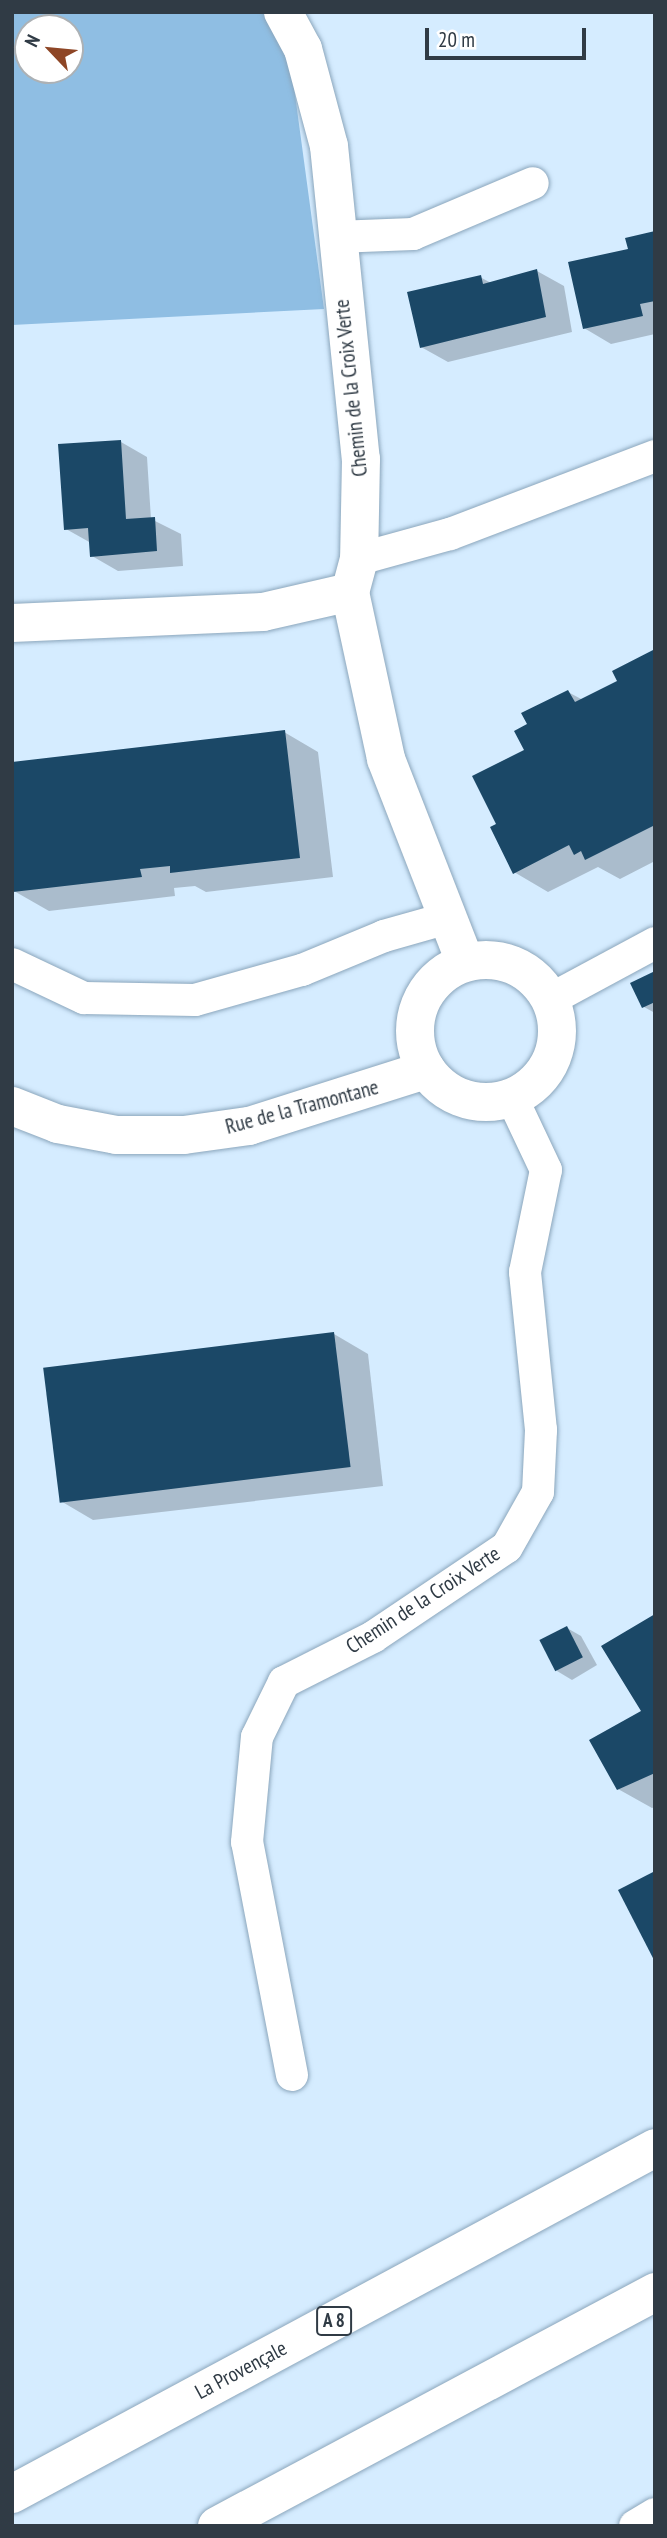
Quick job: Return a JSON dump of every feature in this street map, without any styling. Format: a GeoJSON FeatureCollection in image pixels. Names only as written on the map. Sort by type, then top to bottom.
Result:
{"type":"FeatureCollection","features":[{"type":"Feature","properties":{"kind":"main road","name":"Chemin de la Croix Verte"},"geometry":{"type":"LineString","coordinates":[[291,27],[329,146],[336,237],[361,459],[355,576],[386,759],[444,919],[465,962]]}},
{"type":"Feature","properties":{"kind":"main road"},"geometry":{"type":"LineString","coordinates":[[12,623],[263,612],[355,576]]}},
{"type":"Feature","properties":{"kind":"main road"},"geometry":{"type":"LineString","coordinates":[[500,960],[530,973],[551,999],[558,1024],[554,1056],[536,1083],[512,1098],[477,1102],[445,1090],[426,1070],[414,1029],[423,997],[438,978],[465,962],[500,960]]}},
{"type":"Feature","properties":{"kind":"main road","name":"Rue de la Tramontane"},"geometry":{"type":"LineString","coordinates":[[12,1106],[58,1124],[116,1135],[184,1135],[249,1126],[426,1070]]}},
{"type":"Feature","properties":{"kind":"main road","name":"La Provençale"},"geometry":{"type":"LineString","coordinates":[[12,2494],[655,2148]]}},
{"type":"Feature","properties":{"kind":"main road"},"geometry":{"type":"LineString","coordinates":[[217,2526],[655,2292]]}},
{"type":"Feature","properties":{"kind":"lane"},"geometry":{"type":"LineString","coordinates":[[336,237],[413,234],[533,183]]}},
{"type":"Feature","properties":{"kind":"lane"},"geometry":{"type":"LineString","coordinates":[[355,576],[450,534],[655,456]]}},
{"type":"Feature","properties":{"kind":"lane"},"geometry":{"type":"LineString","coordinates":[[12,964],[84,998],[195,1000],[302,970],[384,936],[444,919]]}},
{"type":"Feature","properties":{"kind":"lane"},"geometry":{"type":"LineString","coordinates":[[551,999],[655,943]]}},
{"type":"Feature","properties":{"kind":"lane","name":"Chemin de la Croix Verte"},"geometry":{"type":"LineString","coordinates":[[292,2075],[247,1842],[257,1737],[284,1682],[373,1637],[507,1547],[538,1492],[541,1430],[525,1272],[547,1170],[512,1098]]}},
{"type":"Feature","properties":{"kind":"lane"},"geometry":{"type":"LineString","coordinates":[[635,2526],[655,2514]]}},
{"type":"Feature","properties":{"kind":"water"},"geometry":{"type":"Polygon","coordinates":[[[12,12],[263,12],[291,65],[324,309],[12,325],[12,12]]]}},
{"type":"Feature","properties":{"kind":"building"},"geometry":{"type":"Polygon","coordinates":[[[655,231],[655,301],[640,304],[643,316],[583,329],[568,262],[628,249],[625,238],[655,231]]]}},
{"type":"Feature","properties":{"kind":"building"},"geometry":{"type":"Polygon","coordinates":[[[537,269],[546,317],[420,348],[407,292],[481,275],[483,284],[537,269]]]}},
{"type":"Feature","properties":{"kind":"building"},"geometry":{"type":"Polygon","coordinates":[[[121,440],[126,519],[155,517],[157,551],[90,557],[88,528],[64,530],[58,444],[121,440]]]}},
{"type":"Feature","properties":{"kind":"building"},"geometry":{"type":"Polygon","coordinates":[[[655,649],[655,825],[585,860],[581,851],[574,855],[569,845],[513,874],[490,827],[496,824],[472,776],[524,750],[514,731],[527,724],[521,713],[568,690],[575,702],[617,681],[612,671],[655,649]]]}},
{"type":"Feature","properties":{"kind":"building"},"geometry":{"type":"Polygon","coordinates":[[[285,730],[300,858],[170,873],[170,866],[140,869],[142,877],[13,892],[12,762],[285,730]]]}},
{"type":"Feature","properties":{"kind":"building"},"geometry":{"type":"Polygon","coordinates":[[[655,971],[655,1002],[642,1008],[630,983],[655,971]]]}},
{"type":"Feature","properties":{"kind":"building"},"geometry":{"type":"Polygon","coordinates":[[[334,1332],[351,1467],[60,1503],[43,1368],[334,1332]]]}},
{"type":"Feature","properties":{"kind":"building"},"geometry":{"type":"Polygon","coordinates":[[[655,1614],[655,1773],[617,1790],[589,1740],[641,1711],[601,1646],[655,1614]]]}},
{"type":"Feature","properties":{"kind":"building"},"geometry":{"type":"Polygon","coordinates":[[[567,1626],[583,1657],[555,1671],[539,1640],[567,1626]]]}},
{"type":"Feature","properties":{"kind":"building"},"geometry":{"type":"Polygon","coordinates":[[[655,1871],[655,1962],[618,1890],[655,1871]]]}}]}
